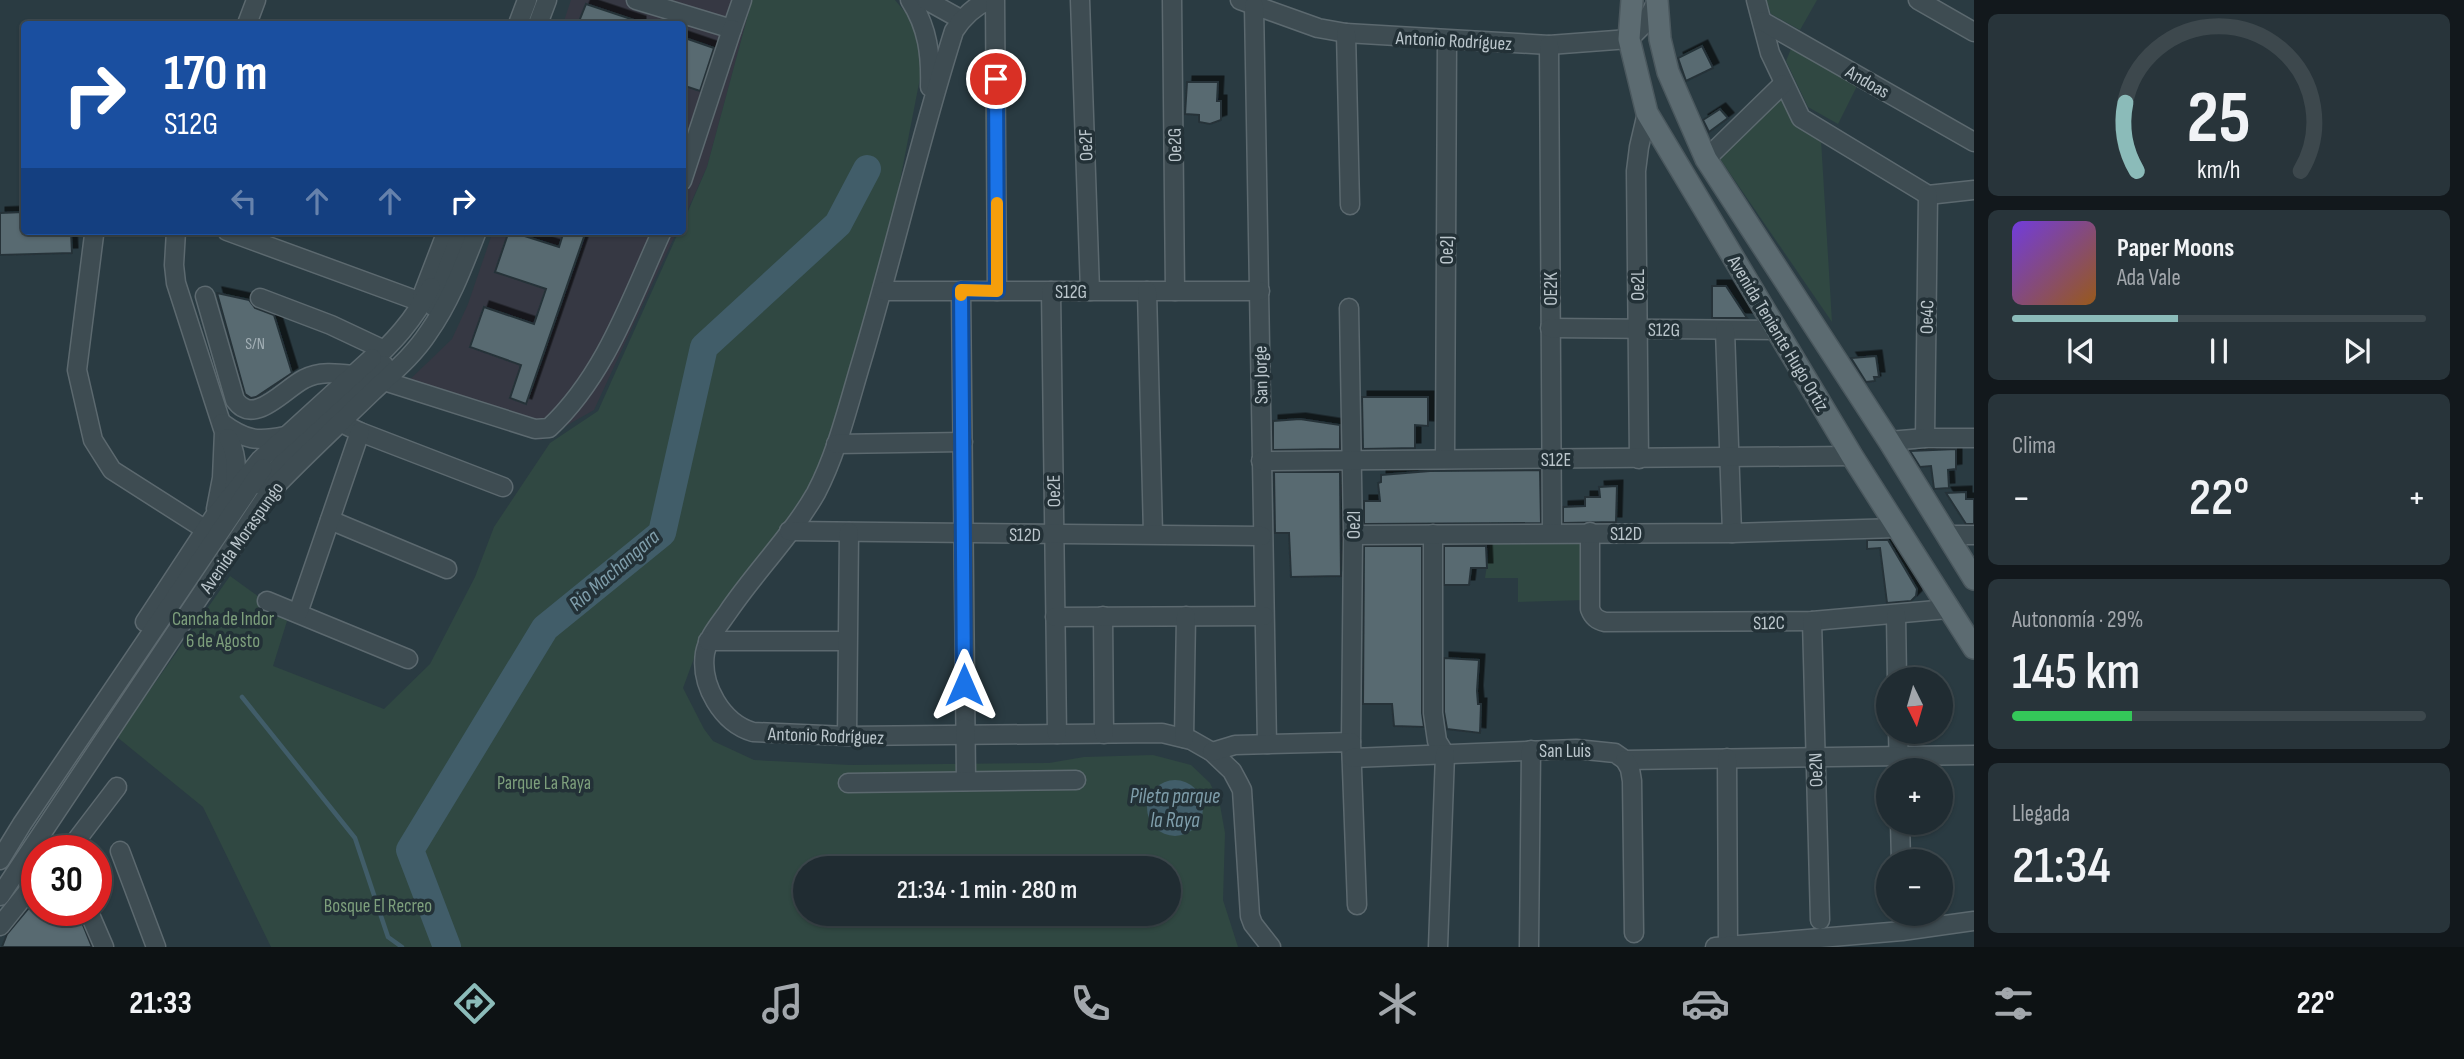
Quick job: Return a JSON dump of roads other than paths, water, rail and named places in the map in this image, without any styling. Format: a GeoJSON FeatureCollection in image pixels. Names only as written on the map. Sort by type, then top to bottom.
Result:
{"type":"FeatureCollection","features":[{"type":"Feature","properties":{"kind":"main road","name":"Avenida Teniente Hugo Ortiz"},"geometry":{"type":"LineString","coordinates":[[1632,0],[1629,39],[1647,113],[1852,456],[1974,648]]}},
{"type":"Feature","properties":{"kind":"main road","name":"Avenida Teniente Hugo Ortiz"},"geometry":{"type":"LineString","coordinates":[[1651,1],[1668,72],[1706,159],[1889,441],[1974,579]]}},
{"type":"Feature","properties":{"kind":"street"},"geometry":{"type":"LineString","coordinates":[[248,21],[256,0]]}},
{"type":"Feature","properties":{"kind":"street"},"geometry":{"type":"LineString","coordinates":[[520,21],[527,0]]}},
{"type":"Feature","properties":{"kind":"street"},"geometry":{"type":"LineString","coordinates":[[527,21],[535,0]]}},
{"type":"Feature","properties":{"kind":"street"},"geometry":{"type":"LineString","coordinates":[[539,21],[547,0]]}},
{"type":"Feature","properties":{"kind":"street"},"geometry":{"type":"LineString","coordinates":[[550,21],[558,0]]}},
{"type":"Feature","properties":{"kind":"street"},"geometry":{"type":"LineString","coordinates":[[636,0],[732,29]]}},
{"type":"Feature","properties":{"kind":"street"},"geometry":{"type":"LineString","coordinates":[[693,18],[699,0]]}},
{"type":"Feature","properties":{"kind":"street"},"geometry":{"type":"LineString","coordinates":[[686,169],[742,0]]}},
{"type":"Feature","properties":{"kind":"street"},"geometry":{"type":"LineString","coordinates":[[910,0],[928,37],[929,108]]}},
{"type":"Feature","properties":{"kind":"street"},"geometry":{"type":"LineString","coordinates":[[926,0],[962,20]]}},
{"type":"Feature","properties":{"kind":"street"},"geometry":{"type":"LineString","coordinates":[[946,0],[953,4],[975,1]]}},
{"type":"Feature","properties":{"kind":"street"},"geometry":{"type":"LineString","coordinates":[[995,0],[997,291]]}},
{"type":"Feature","properties":{"kind":"street","name":"Oe2F"},"geometry":{"type":"LineString","coordinates":[[1080,0],[1090,291]]}},
{"type":"Feature","properties":{"kind":"street","name":"Oe2G"},"geometry":{"type":"LineString","coordinates":[[1172,0],[1175,291]]}},
{"type":"Feature","properties":{"kind":"street"},"geometry":{"type":"LineString","coordinates":[[1756,0],[1770,53],[1801,118],[1928,195],[1974,190]]}},
{"type":"Feature","properties":{"kind":"street"},"geometry":{"type":"LineString","coordinates":[[1918,0],[1974,32]]}},
{"type":"Feature","properties":{"kind":"street"},"geometry":{"type":"LineString","coordinates":[[708,641],[749,581],[816,493],[836,444],[883,290],[929,108],[954,31],[975,1]]}},
{"type":"Feature","properties":{"kind":"street"},"geometry":{"type":"LineString","coordinates":[[1629,39],[1646,22],[1651,1]]}},
{"type":"Feature","properties":{"kind":"street","name":"Antonio Rodríguez"},"geometry":{"type":"LineString","coordinates":[[1247,3],[1318,28],[1346,33],[1549,45],[1629,39]]}},
{"type":"Feature","properties":{"kind":"street","name":"San Jorge"},"geometry":{"type":"LineString","coordinates":[[1247,3],[1260,291],[1267,744]]}},
{"type":"Feature","properties":{"kind":"street","name":"Andoas"},"geometry":{"type":"LineString","coordinates":[[1762,21],[1974,142]]}},
{"type":"Feature","properties":{"kind":"street"},"geometry":{"type":"LineString","coordinates":[[1346,33],[1350,205]]}},
{"type":"Feature","properties":{"kind":"street","name":"Oe2J"},"geometry":{"type":"LineString","coordinates":[[1445,459],[1447,40]]}},
{"type":"Feature","properties":{"kind":"street","name":"OE2K"},"geometry":{"type":"LineString","coordinates":[[1549,45],[1552,533]]}},
{"type":"Feature","properties":{"kind":"street"},"geometry":{"type":"LineString","coordinates":[[1706,159],[1783,84]]}},
{"type":"Feature","properties":{"kind":"street","name":"Oe2L"},"geometry":{"type":"LineString","coordinates":[[1639,459],[1636,170],[1647,113]]}},
{"type":"Feature","properties":{"kind":"street","name":"Oe4C"},"geometry":{"type":"LineString","coordinates":[[1925,438],[1928,195]]}},
{"type":"Feature","properties":{"kind":"street"},"geometry":{"type":"LineString","coordinates":[[94,235],[77,370],[93,440],[112,470],[210,523],[222,478],[223,428]]}},
{"type":"Feature","properties":{"kind":"street"},"geometry":{"type":"LineString","coordinates":[[176,235],[176,283],[223,428],[231,442],[237,467],[234,491]]}},
{"type":"Feature","properties":{"kind":"street"},"geometry":{"type":"LineString","coordinates":[[241,235],[421,302]]}},
{"type":"Feature","properties":{"kind":"street","name":"Avenida Moraspungo"},"geometry":{"type":"LineString","coordinates":[[0,896],[268,494],[353,375],[382,349],[408,321],[421,302],[447,235]]}},
{"type":"Feature","properties":{"kind":"street"},"geometry":{"type":"LineString","coordinates":[[0,885],[257,492],[278,464],[394,342],[417,313],[433,281],[448,235]]}},
{"type":"Feature","properties":{"kind":"street"},"geometry":{"type":"LineString","coordinates":[[0,860],[274,454],[393,357],[426,318],[438,296],[461,235]]}},
{"type":"Feature","properties":{"kind":"street","name":"Avenida Moraspungo"},"geometry":{"type":"LineString","coordinates":[[0,841],[210,523],[234,491],[285,436],[384,381],[409,357],[443,310],[475,235]]}},
{"type":"Feature","properties":{"kind":"street"},"geometry":{"type":"LineString","coordinates":[[384,381],[534,429],[549,428],[590,381],[607,352],[660,235]]}},
{"type":"Feature","properties":{"kind":"street","name":"S12G"},"geometry":{"type":"LineString","coordinates":[[883,290],[1260,291]]}},
{"type":"Feature","properties":{"kind":"street"},"geometry":{"type":"LineString","coordinates":[[961,290],[966,781]]}},
{"type":"Feature","properties":{"kind":"street","name":"Oe2E"},"geometry":{"type":"LineString","coordinates":[[1051,290],[1057,734]]}},
{"type":"Feature","properties":{"kind":"street"},"geometry":{"type":"LineString","coordinates":[[1147,291],[1153,534]]}},
{"type":"Feature","properties":{"kind":"street"},"geometry":{"type":"LineString","coordinates":[[205,296],[235,400],[241,408],[248,411],[260,409],[305,378],[323,373],[353,375]]}},
{"type":"Feature","properties":{"kind":"street"},"geometry":{"type":"LineString","coordinates":[[260,298],[331,325],[382,349]]}},
{"type":"Feature","properties":{"kind":"street","name":"Oe2I"},"geometry":{"type":"LineString","coordinates":[[1349,308],[1353,535],[1352,750],[1357,905]]}},
{"type":"Feature","properties":{"kind":"street","name":"S12G"},"geometry":{"type":"LineString","coordinates":[[1550,328],[1778,330]]}},
{"type":"Feature","properties":{"kind":"street"},"geometry":{"type":"LineString","coordinates":[[1725,330],[1732,533]]}},
{"type":"Feature","properties":{"kind":"street"},"geometry":{"type":"LineString","coordinates":[[326,413],[360,432],[503,486]]}},
{"type":"Feature","properties":{"kind":"street"},"geometry":{"type":"LineString","coordinates":[[223,428],[251,439],[267,440],[285,436]]}},
{"type":"Feature","properties":{"kind":"street"},"geometry":{"type":"LineString","coordinates":[[298,613],[360,432]]}},
{"type":"Feature","properties":{"kind":"street"},"geometry":{"type":"LineString","coordinates":[[1889,441],[1974,438]]}},
{"type":"Feature","properties":{"kind":"street"},"geometry":{"type":"LineString","coordinates":[[836,444],[963,442]]}},
{"type":"Feature","properties":{"kind":"street","name":"S12E"},"geometry":{"type":"LineString","coordinates":[[1261,461],[1852,456]]}},
{"type":"Feature","properties":{"kind":"street"},"geometry":{"type":"LineString","coordinates":[[330,520],[446,569]]}},
{"type":"Feature","properties":{"kind":"street","name":"S12D"},"geometry":{"type":"LineString","coordinates":[[1353,535],[1732,533],[1898,528]]}},
{"type":"Feature","properties":{"kind":"street","name":"S12D"},"geometry":{"type":"LineString","coordinates":[[789,531],[1262,536]]}},
{"type":"Feature","properties":{"kind":"street"},"geometry":{"type":"LineString","coordinates":[[847,737],[849,532]]}},
{"type":"Feature","properties":{"kind":"street","name":"S12C"},"geometry":{"type":"LineString","coordinates":[[1590,532],[1592,615],[1605,622],[1812,621],[1948,610]]}},
{"type":"Feature","properties":{"kind":"street"},"geometry":{"type":"LineString","coordinates":[[1433,534],[1433,713],[1437,741],[1445,754],[1438,947]]}},
{"type":"Feature","properties":{"kind":"street"},"geometry":{"type":"LineString","coordinates":[[1947,535],[1974,535]]}},
{"type":"Feature","properties":{"kind":"street"},"geometry":{"type":"LineString","coordinates":[[267,601],[408,659]]}},
{"type":"Feature","properties":{"kind":"street"},"geometry":{"type":"LineString","coordinates":[[1896,615],[1897,667]]}},
{"type":"Feature","properties":{"kind":"street"},"geometry":{"type":"LineString","coordinates":[[1103,616],[1104,734]]}},
{"type":"Feature","properties":{"kind":"street"},"geometry":{"type":"LineString","coordinates":[[1184,738],[1186,616]]}},
{"type":"Feature","properties":{"kind":"street"},"geometry":{"type":"LineString","coordinates":[[1055,617],[1264,616]]}},
{"type":"Feature","properties":{"kind":"street","name":"Oe2N"},"geometry":{"type":"LineString","coordinates":[[1812,621],[1820,920]]}},
{"type":"Feature","properties":{"kind":"street"},"geometry":{"type":"LineString","coordinates":[[708,641],[847,642]]}},
{"type":"Feature","properties":{"kind":"street","name":"Antonio Rodríguez"},"geometry":{"type":"LineString","coordinates":[[708,641],[704,669],[712,695],[733,724],[744,730],[847,737],[1162,733],[1184,738],[1212,752],[1232,771],[1242,790],[1250,916],[1271,947]]}},
{"type":"Feature","properties":{"kind":"street","name":"San Luis"},"geometry":{"type":"LineString","coordinates":[[1212,752],[1235,745],[1267,744],[1445,754],[1604,750],[1625,760],[1814,757],[1876,761]]}},
{"type":"Feature","properties":{"kind":"street"},"geometry":{"type":"LineString","coordinates":[[1529,946],[1531,750]]}},
{"type":"Feature","properties":{"kind":"street","name":"San Luis"},"geometry":{"type":"LineString","coordinates":[[1946,758],[1974,755]]}},
{"type":"Feature","properties":{"kind":"street"},"geometry":{"type":"LineString","coordinates":[[1727,758],[1721,946],[1808,943],[1884,926]]}},
{"type":"Feature","properties":{"kind":"street"},"geometry":{"type":"LineString","coordinates":[[1625,760],[1632,781],[1633,933]]}},
{"type":"Feature","properties":{"kind":"street"},"geometry":{"type":"LineString","coordinates":[[848,783],[1076,780]]}},
{"type":"Feature","properties":{"kind":"street"},"geometry":{"type":"LineString","coordinates":[[80,835],[117,787]]}},
{"type":"Feature","properties":{"kind":"street"},"geometry":{"type":"LineString","coordinates":[[120,851],[156,947]]}},
{"type":"Feature","properties":{"kind":"street"},"geometry":{"type":"LineString","coordinates":[[0,926],[21,900]]}},
{"type":"Feature","properties":{"kind":"street"},"geometry":{"type":"LineString","coordinates":[[1955,923],[1974,908]]}},
{"type":"Feature","properties":{"kind":"street"},"geometry":{"type":"LineString","coordinates":[[1955,923],[1974,920]]}},
{"type":"Feature","properties":{"kind":"street"},"geometry":{"type":"LineString","coordinates":[[95,926],[104,947]]}},
{"type":"Feature","properties":{"kind":"water","name":"Pileta parque la Raya"},"geometry":{"type":"Polygon","coordinates":[[[1175,780],[1186,782],[1195,788],[1201,797],[1201,819],[1195,828],[1186,834],[1175,836],[1164,834],[1155,828],[1149,819],[1147,808],[1149,797],[1155,788],[1164,782],[1175,780]]]}},
{"type":"Feature","properties":{"kind":"waterway","name":"Rio Machangara"},"geometry":{"type":"LineString","coordinates":[[447,947],[410,850],[545,628],[662,533],[704,347],[838,224],[867,169]]}},
{"type":"Feature","properties":{"kind":"waterway"},"geometry":{"type":"LineString","coordinates":[[242,697],[355,838],[388,937],[402,947]]}},
{"type":"Feature","properties":{"kind":"park label","name":"Cancha de Indor 6 de Agosto"},"geometry":{"type":"Point","coordinates":[223,629]}},
{"type":"Feature","properties":{"kind":"park label","name":"Parque La Raya"},"geometry":{"type":"Point","coordinates":[544,782]}},
{"type":"Feature","properties":{"kind":"park label","name":"Bosque El Recreo"},"geometry":{"type":"Point","coordinates":[378,905]}}]}
